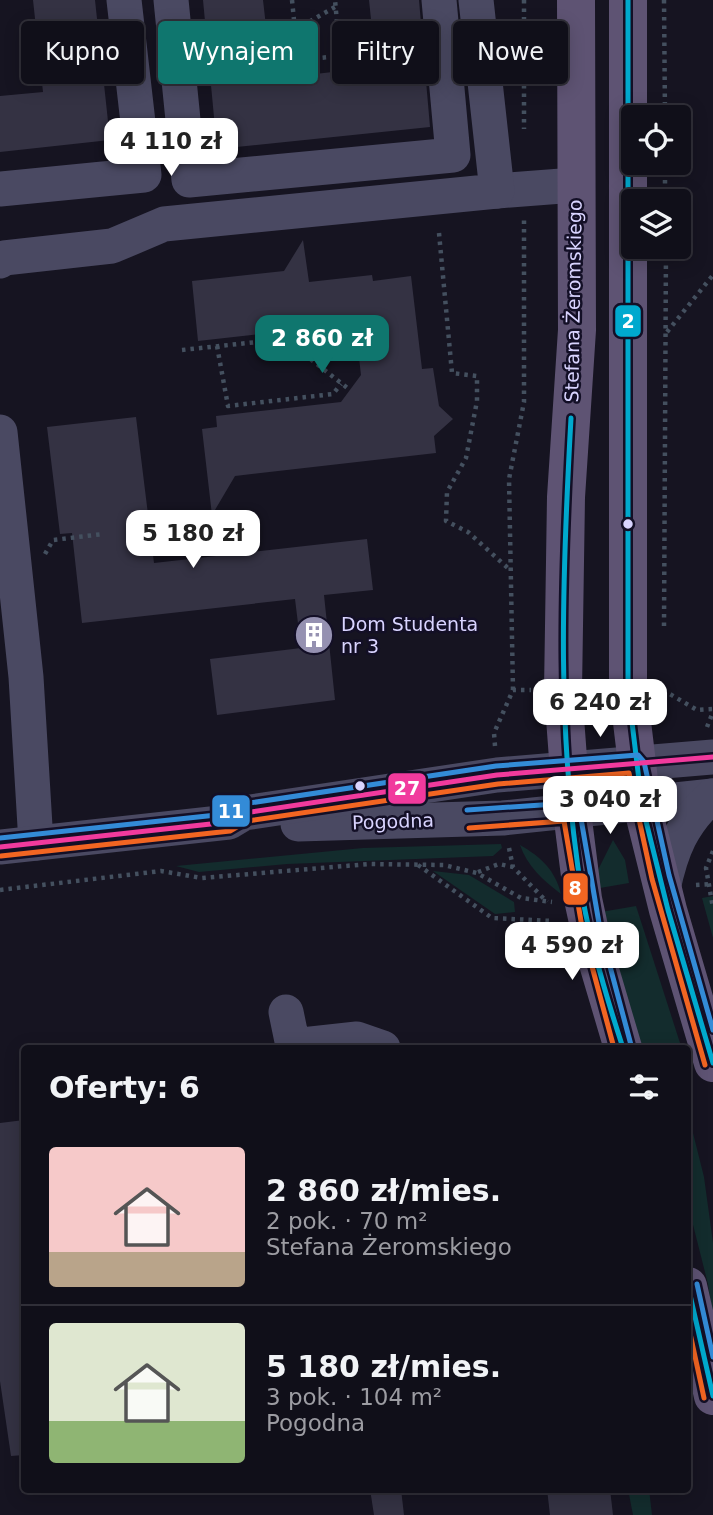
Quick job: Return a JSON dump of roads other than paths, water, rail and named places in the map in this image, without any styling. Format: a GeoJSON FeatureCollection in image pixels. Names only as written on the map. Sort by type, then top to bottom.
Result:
{"type":"FeatureCollection","features":[{"type":"Feature","properties":{"kind":"main road","name":"Stefana Żeromskiego"},"geometry":{"type":"LineString","coordinates":[[576,0],[577,330],[566,497],[563,691],[572,811],[591,937],[621,1045]]}},
{"type":"Feature","properties":{"kind":"main road"},"geometry":{"type":"LineString","coordinates":[[628,0],[645,683],[636,764],[642,804],[663,889],[713,1063]]}},
{"type":"Feature","properties":{"kind":"main road"},"geometry":{"type":"LineString","coordinates":[[691,1066],[713,1077]]}},
{"type":"Feature","properties":{"kind":"main road"},"geometry":{"type":"LineString","coordinates":[[691,1299],[713,1396]]}},
{"type":"Feature","properties":{"kind":"street"},"geometry":{"type":"LineString","coordinates":[[0,189],[144,175],[124,0]]}},
{"type":"Feature","properties":{"kind":"street"},"geometry":{"type":"LineString","coordinates":[[171,0],[189,180],[453,155],[439,0]]}},
{"type":"Feature","properties":{"kind":"street"},"geometry":{"type":"LineString","coordinates":[[476,0],[511,190]]}},
{"type":"Feature","properties":{"kind":"street"},"geometry":{"type":"LineString","coordinates":[[0,261],[4,258],[112,246],[164,225],[575,185]]}},
{"type":"Feature","properties":{"kind":"street"},"geometry":{"type":"LineString","coordinates":[[0,432],[16,574],[36,843]]}},
{"type":"Feature","properties":{"kind":"street"},"geometry":{"type":"LineString","coordinates":[[645,683],[639,716],[657,737],[681,752],[710,758]]}},
{"type":"Feature","properties":{"kind":"street","name":"Pogodna"},"geometry":{"type":"LineString","coordinates":[[229,822],[244,813],[496,775],[710,758]]}},
{"type":"Feature","properties":{"kind":"street"},"geometry":{"type":"LineString","coordinates":[[663,889],[669,858],[679,833],[693,813],[712,796]]}},
{"type":"Feature","properties":{"kind":"street","name":"Pogodna"},"geometry":{"type":"LineString","coordinates":[[0,847],[229,822],[241,826],[503,818],[712,796]]}},
{"type":"Feature","properties":{"kind":"street"},"geometry":{"type":"LineString","coordinates":[[286,1012],[293,1045]]}},
{"type":"Feature","properties":{"kind":"street"},"geometry":{"type":"LineString","coordinates":[[304,1045],[357,1040],[373,1045]]}},
{"type":"Feature","properties":{"kind":"place","name":"Dom Studenta nr 3"},"geometry":{"type":"Point","coordinates":[314,635]}}]}
